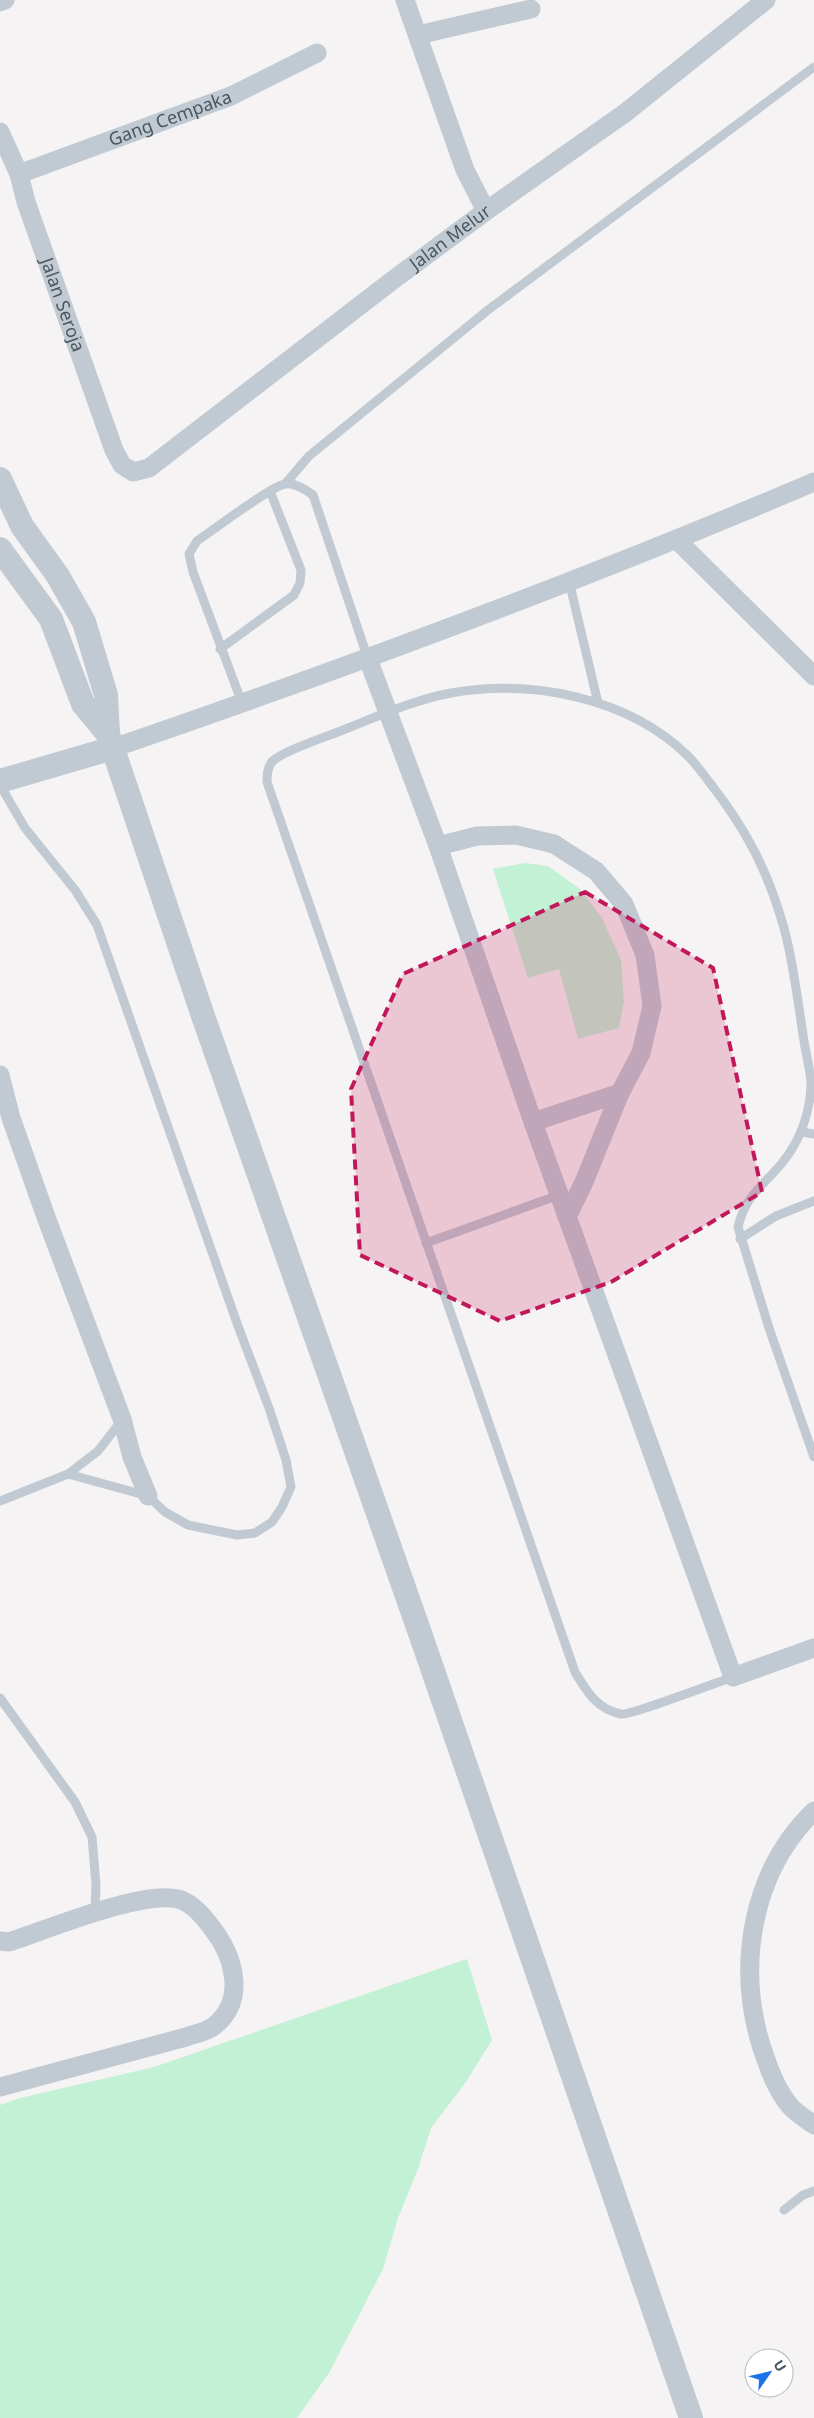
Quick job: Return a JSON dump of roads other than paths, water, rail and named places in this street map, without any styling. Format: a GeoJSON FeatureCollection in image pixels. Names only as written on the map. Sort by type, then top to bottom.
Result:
{"type":"FeatureCollection","features":[{"type":"Feature","properties":{"kind":"street"},"geometry":{"type":"LineString","coordinates":[[0,2],[5,0]]}},
{"type":"Feature","properties":{"kind":"street"},"geometry":{"type":"LineString","coordinates":[[405,0],[464,170],[486,211]]}},
{"type":"Feature","properties":{"kind":"street","name":"Jalan Melur"},"geometry":{"type":"LineString","coordinates":[[133,472],[149,468],[486,211],[625,113],[757,3]]}},
{"type":"Feature","properties":{"kind":"street"},"geometry":{"type":"LineString","coordinates":[[418,35],[531,9]]}},
{"type":"Feature","properties":{"kind":"street","name":"Gang Cempaka"},"geometry":{"type":"LineString","coordinates":[[19,174],[231,96],[317,53]]}},
{"type":"Feature","properties":{"kind":"street","name":"Jalan Seroja"},"geometry":{"type":"LineString","coordinates":[[0,132],[19,174],[26,202],[114,450],[122,465],[133,472]]}},
{"type":"Feature","properties":{"kind":"street"},"geometry":{"type":"LineString","coordinates":[[0,479],[22,526],[58,576],[84,622],[106,695],[110,741],[213,1044],[421,1636],[691,2418]]}},
{"type":"Feature","properties":{"kind":"street"},"geometry":{"type":"LineString","coordinates":[[0,783],[110,741],[242,704],[368,659],[677,540],[814,482]]}},
{"type":"Feature","properties":{"kind":"street"},"geometry":{"type":"LineString","coordinates":[[677,540],[814,676]]}},
{"type":"Feature","properties":{"kind":"street"},"geometry":{"type":"LineString","coordinates":[[0,548],[50,619],[83,704],[110,741]]}},
{"type":"Feature","properties":{"kind":"street"},"geometry":{"type":"LineString","coordinates":[[368,659],[438,846],[559,1195],[734,1677],[814,1648]]}},
{"type":"Feature","properties":{"kind":"street"},"geometry":{"type":"LineString","coordinates":[[438,846],[477,836],[516,835],[554,844],[596,871],[624,904],[645,955],[652,1006],[641,1054],[620,1093],[584,1182],[567,1217]]}},
{"type":"Feature","properties":{"kind":"street"},"geometry":{"type":"LineString","coordinates":[[0,1075],[11,1118],[122,1419],[132,1458],[148,1496]]}},
{"type":"Feature","properties":{"kind":"street"},"geometry":{"type":"LineString","coordinates":[[533,1122],[620,1093]]}},
{"type":"Feature","properties":{"kind":"street"},"geometry":{"type":"LineString","coordinates":[[814,1811],[785,1847],[758,1904],[752,1932],[749,1972],[755,2026],[772,2077],[791,2106],[814,2125]]}},
{"type":"Feature","properties":{"kind":"street"},"geometry":{"type":"LineString","coordinates":[[0,1941],[10,1942],[135,1902],[151,1899],[178,1899],[201,1914],[222,1940],[232,1962],[234,1993],[228,2011],[213,2027],[186,2037],[0,2087]]}},
{"type":"Feature","properties":{"kind":"lane"},"geometry":{"type":"LineString","coordinates":[[242,704],[192,572],[189,554],[197,541],[270,491],[285,484],[309,456],[488,310],[814,67]]}},
{"type":"Feature","properties":{"kind":"lane"},"geometry":{"type":"LineString","coordinates":[[285,484],[302,487],[313,495],[368,659]]}},
{"type":"Feature","properties":{"kind":"lane"},"geometry":{"type":"LineString","coordinates":[[220,648],[294,595],[300,583],[301,570],[270,491]]}},
{"type":"Feature","properties":{"kind":"lane"},"geometry":{"type":"LineString","coordinates":[[569,581],[598,703]]}},
{"type":"Feature","properties":{"kind":"lane"},"geometry":{"type":"LineString","coordinates":[[734,1677],[623,1715],[602,1707],[588,1695],[576,1672],[267,782],[267,770],[272,760],[301,746],[389,712],[449,693],[496,688],[552,692],[598,703],[648,725],[688,756],[724,802],[756,851],[776,900],[790,952],[811,1084],[802,1132],[783,1162],[752,1194],[742,1210],[738,1227],[740,1239],[814,1457]]}},
{"type":"Feature","properties":{"kind":"lane"},"geometry":{"type":"LineString","coordinates":[[0,783],[25,828],[80,897],[97,925],[238,1326],[269,1408],[286,1460],[291,1487],[282,1507],[272,1522],[256,1533],[237,1535],[188,1525],[165,1512],[148,1496],[68,1474]]}},
{"type":"Feature","properties":{"kind":"lane"},"geometry":{"type":"LineString","coordinates":[[802,1132],[814,1134]]}},
{"type":"Feature","properties":{"kind":"lane"},"geometry":{"type":"LineString","coordinates":[[426,1243],[559,1195]]}},
{"type":"Feature","properties":{"kind":"lane"},"geometry":{"type":"LineString","coordinates":[[740,1239],[776,1216],[814,1201]]}},
{"type":"Feature","properties":{"kind":"lane"},"geometry":{"type":"LineString","coordinates":[[0,1501],[68,1474],[98,1451],[122,1419]]}},
{"type":"Feature","properties":{"kind":"lane"},"geometry":{"type":"LineString","coordinates":[[0,1698],[75,1802],[92,1837],[96,1885],[95,1914]]}},
{"type":"Feature","properties":{"kind":"lane"},"geometry":{"type":"LineString","coordinates":[[784,2210],[803,2194],[814,2191]]}}]}
